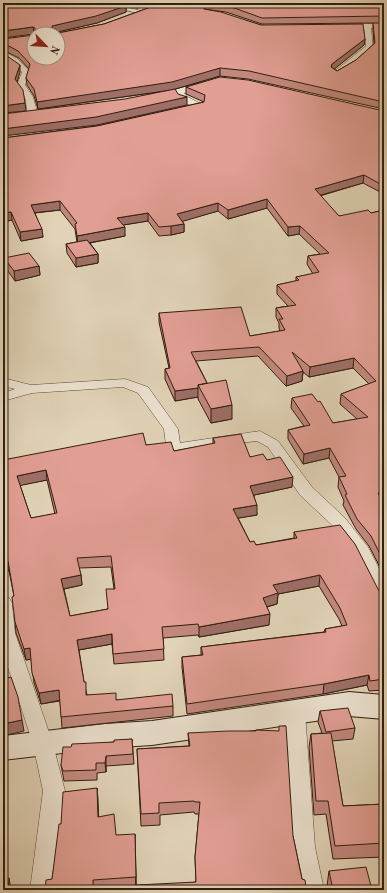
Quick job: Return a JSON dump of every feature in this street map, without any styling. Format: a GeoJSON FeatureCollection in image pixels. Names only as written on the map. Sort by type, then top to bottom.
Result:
{"type":"FeatureCollection","features":[{"type":"Feature","properties":{"kind":"street"},"geometry":{"type":"LineString","coordinates":[[99,3],[142,12]]}},
{"type":"Feature","properties":{"kind":"street"},"geometry":{"type":"LineString","coordinates":[[124,19],[154,8]]}},
{"type":"Feature","properties":{"kind":"street"},"geometry":{"type":"LineString","coordinates":[[336,26],[384,26]]}},
{"type":"Feature","properties":{"kind":"street"},"geometry":{"type":"LineString","coordinates":[[336,74],[370,48],[367,26]]}},
{"type":"Feature","properties":{"kind":"street"},"geometry":{"type":"LineString","coordinates":[[3,53],[15,61],[26,72],[21,85],[30,97],[33,115]]}},
{"type":"Feature","properties":{"kind":"street"},"geometry":{"type":"LineString","coordinates":[[146,98],[179,92],[216,82]]}},
{"type":"Feature","properties":{"kind":"street"},"geometry":{"type":"LineString","coordinates":[[174,113],[201,106],[182,98],[179,92]]}},
{"type":"Feature","properties":{"kind":"street"},"geometry":{"type":"LineString","coordinates":[[3,382],[32,389]]}},
{"type":"Feature","properties":{"kind":"street"},"geometry":{"type":"LineString","coordinates":[[3,397],[32,389],[126,383],[143,390],[171,429],[173,446],[176,448],[184,448],[215,441],[260,436],[273,444],[306,491],[339,522],[362,550],[384,595]]}},
{"type":"Feature","properties":{"kind":"street"},"geometry":{"type":"LineString","coordinates":[[3,603],[6,633],[43,744],[54,791],[41,890]]}},
{"type":"Feature","properties":{"kind":"street"},"geometry":{"type":"LineString","coordinates":[[3,748],[105,736],[152,733],[349,704],[384,706]]}},
{"type":"Feature","properties":{"kind":"street"},"geometry":{"type":"LineString","coordinates":[[295,713],[304,847],[313,890]]}},
{"type":"Feature","properties":{"kind":"building"},"geometry":{"type":"Polygon","coordinates":[[[3,3],[115,3],[126,6],[96,16],[52,26],[26,26],[26,28],[3,31],[3,3]]]}},
{"type":"Feature","properties":{"kind":"building"},"geometry":{"type":"Polygon","coordinates":[[[162,3],[203,3],[204,9],[221,12],[261,25],[363,24],[365,39],[332,64],[331,67],[337,71],[356,60],[375,43],[373,23],[384,23],[384,102],[249,71],[220,68],[172,82],[37,102],[34,89],[26,78],[29,66],[66,66],[66,31],[104,24],[162,3]]]}},
{"type":"Feature","properties":{"kind":"building"},"geometry":{"type":"Polygon","coordinates":[[[210,3],[384,3],[384,16],[262,18],[226,5],[210,3]]]}},
{"type":"Feature","properties":{"kind":"building"},"geometry":{"type":"Polygon","coordinates":[[[26,36],[26,60],[18,51],[3,43],[3,39],[26,36]]]}},
{"type":"Feature","properties":{"kind":"building"},"geometry":{"type":"Polygon","coordinates":[[[3,53],[20,65],[15,79],[23,90],[25,103],[3,106],[3,53]]]}},
{"type":"Feature","properties":{"kind":"building"},"geometry":{"type":"Polygon","coordinates":[[[220,77],[248,80],[384,111],[384,186],[364,175],[315,189],[339,216],[368,210],[371,213],[384,210],[384,493],[378,493],[384,504],[384,562],[371,536],[357,519],[345,495],[347,494],[339,477],[346,476],[330,448],[304,454],[288,430],[310,425],[292,398],[312,394],[318,402],[320,401],[333,423],[368,417],[341,394],[376,381],[354,358],[310,367],[292,352],[303,371],[287,376],[259,347],[191,352],[207,383],[198,385],[198,388],[175,391],[165,369],[170,368],[159,313],[241,307],[250,336],[285,330],[279,319],[283,319],[276,308],[296,305],[277,285],[299,280],[296,277],[319,272],[308,256],[329,253],[300,226],[288,227],[267,199],[228,210],[218,203],[177,214],[184,224],[171,226],[159,227],[148,213],[117,218],[125,227],[77,236],[75,224],[77,223],[60,201],[31,205],[42,229],[20,232],[11,212],[3,213],[3,138],[97,126],[204,102],[205,95],[186,87],[220,77]]]}},
{"type":"Feature","properties":{"kind":"building"},"geometry":{"type":"Polygon","coordinates":[[[175,89],[178,94],[187,97],[96,117],[3,129],[3,114],[125,99],[175,89]]]}},
{"type":"Feature","properties":{"kind":"building"},"geometry":{"type":"Polygon","coordinates":[[[87,240],[98,254],[76,258],[66,244],[87,240]]]}},
{"type":"Feature","properties":{"kind":"building"},"geometry":{"type":"Polygon","coordinates":[[[29,253],[39,266],[14,271],[4,258],[29,253]]]}},
{"type":"Feature","properties":{"kind":"building"},"geometry":{"type":"Polygon","coordinates":[[[226,380],[232,405],[211,409],[198,385],[226,380]]]}},
{"type":"Feature","properties":{"kind":"building"},"geometry":{"type":"Polygon","coordinates":[[[143,433],[146,445],[171,442],[174,451],[215,443],[213,438],[241,434],[250,457],[263,454],[267,460],[280,457],[293,477],[250,486],[257,505],[233,509],[250,542],[254,541],[256,545],[297,538],[294,532],[340,525],[355,544],[379,591],[384,591],[384,593],[381,593],[384,601],[384,679],[370,681],[369,675],[324,684],[187,704],[182,657],[203,655],[201,647],[326,632],[325,629],[347,625],[340,608],[320,575],[273,585],[278,593],[263,598],[270,614],[199,627],[198,624],[162,627],[164,649],[113,654],[112,634],[77,640],[84,682],[86,682],[86,695],[116,693],[116,700],[172,694],[173,706],[61,717],[59,690],[39,693],[32,673],[30,648],[24,649],[15,622],[12,597],[14,596],[8,561],[3,562],[3,460],[143,433]],[[46,470],[17,476],[31,518],[57,513],[46,470]],[[111,556],[77,558],[81,575],[61,579],[70,616],[108,609],[106,589],[115,589],[111,556]]]}},
{"type":"Feature","properties":{"kind":"building"},"geometry":{"type":"Polygon","coordinates":[[[3,656],[8,678],[11,677],[18,697],[22,720],[3,724],[3,656]]]}},
{"type":"Feature","properties":{"kind":"building"},"geometry":{"type":"Polygon","coordinates":[[[348,708],[355,728],[326,732],[320,711],[348,708]]]}},
{"type":"Feature","properties":{"kind":"building"},"geometry":{"type":"Polygon","coordinates":[[[279,726],[286,726],[293,836],[302,879],[305,880],[306,887],[303,887],[303,890],[137,890],[137,885],[196,882],[195,857],[200,802],[159,803],[159,813],[141,814],[137,749],[190,746],[188,733],[256,730],[279,731],[279,726]]]}},
{"type":"Feature","properties":{"kind":"building"},"geometry":{"type":"Polygon","coordinates":[[[331,733],[343,806],[384,804],[384,843],[335,846],[328,801],[316,801],[311,734],[331,733]]]}},
{"type":"Feature","properties":{"kind":"building"},"geometry":{"type":"Polygon","coordinates":[[[132,739],[133,754],[106,756],[105,763],[96,763],[96,770],[63,771],[61,765],[63,747],[71,747],[72,744],[114,742],[114,740],[132,739]]]}},
{"type":"Feature","properties":{"kind":"building"},"geometry":{"type":"Polygon","coordinates":[[[97,788],[98,817],[114,814],[116,835],[135,834],[136,877],[93,880],[93,890],[45,890],[46,880],[52,879],[59,824],[61,824],[63,792],[97,788]]]}},
{"type":"Feature","properties":{"kind":"building"},"geometry":{"type":"Polygon","coordinates":[[[366,867],[372,890],[333,890],[329,871],[366,867]]]}},
{"type":"Feature","properties":{"kind":"building"},"geometry":{"type":"Polygon","coordinates":[[[3,878],[9,878],[8,890],[3,890],[3,878]]]}}]}
